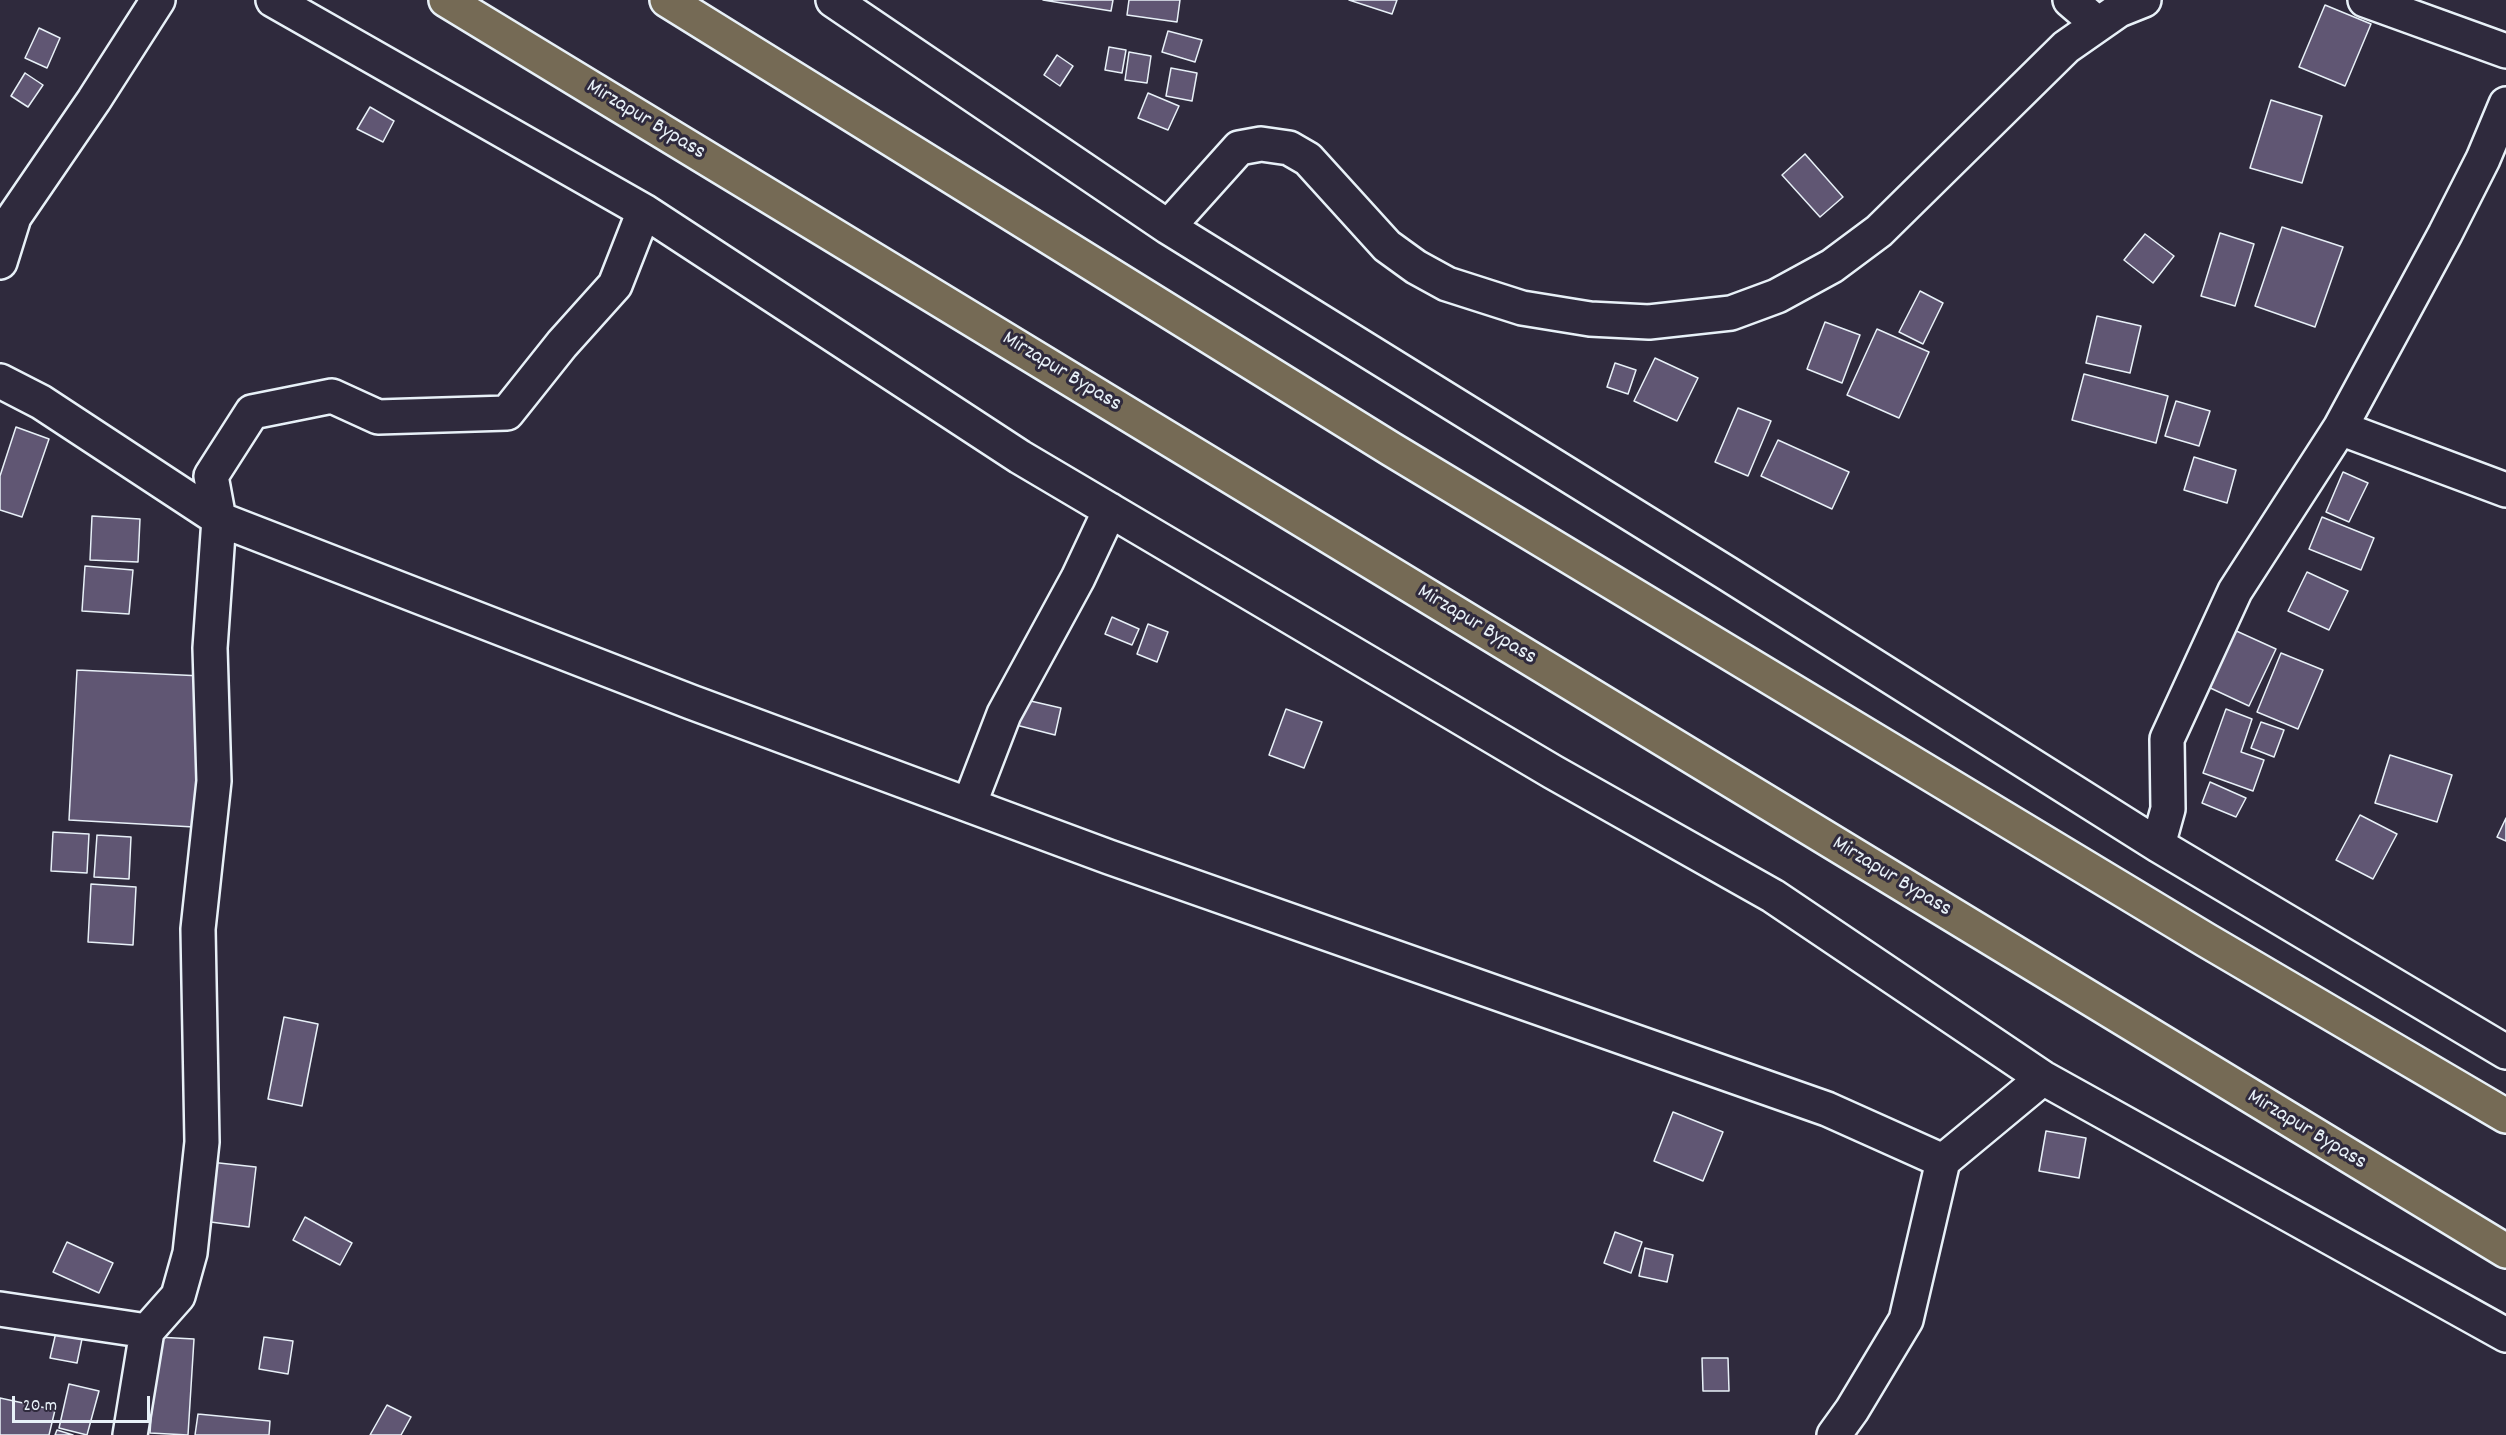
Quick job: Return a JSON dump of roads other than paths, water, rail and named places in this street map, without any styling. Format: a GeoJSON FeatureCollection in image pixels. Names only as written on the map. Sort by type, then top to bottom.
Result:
{"type":"FeatureCollection","features":[{"type":"Feature","properties":{"kind":"highway","name":"Mirzapur Bypass"},"geometry":{"type":"LineString","coordinates":[[446,0],[2506,1251]]}},
{"type":"Feature","properties":{"kind":"highway"},"geometry":{"type":"LineString","coordinates":[[667,0],[1391,449],[2206,940],[2506,1116]]}},
{"type":"Feature","properties":{"kind":"street"},"geometry":{"type":"LineString","coordinates":[[0,262],[14,218],[158,0]]}},
{"type":"Feature","properties":{"kind":"street"},"geometry":{"type":"LineString","coordinates":[[273,0],[644,211],[1020,457],[1553,772],[1773,896],[2043,1078],[2506,1335]]}},
{"type":"Feature","properties":{"kind":"street"},"geometry":{"type":"LineString","coordinates":[[833,0],[1168,227],[1728,574],[2158,845],[2506,1052]]}},
{"type":"Feature","properties":{"kind":"street"},"geometry":{"type":"LineString","coordinates":[[2070,0],[2098,24]]}},
{"type":"Feature","properties":{"kind":"street"},"geometry":{"type":"LineString","coordinates":[[1168,227],[1239,148],[1261,144],[1289,148],[1308,159],[1387,246],[1416,267],[1447,284],[1522,308],[1590,319],[1649,322],[1731,313],[1777,296],[1832,266],[1878,231],[2066,47],[2119,10],[2144,0]]}},
{"type":"Feature","properties":{"kind":"street"},"geometry":{"type":"LineString","coordinates":[[2365,0],[2506,51]]}},
{"type":"Feature","properties":{"kind":"street"},"geometry":{"type":"LineString","coordinates":[[2158,845],[2168,809],[2167,739],[2235,591],[2340,428],[2450,225],[2483,159],[2506,104]]}},
{"type":"Feature","properties":{"kind":"street"},"geometry":{"type":"LineString","coordinates":[[130,1435],[147,1331],[178,1296],[190,1253],[202,1142],[197,998],[198,928],[214,781],[210,648],[219,519],[211,476],[252,412],[332,396],[378,417],[507,413],[562,344],[615,285],[644,211]]}},
{"type":"Feature","properties":{"kind":"street"},"geometry":{"type":"LineString","coordinates":[[0,381],[41,402],[219,519],[680,698],[1109,857],[1827,1109],[1943,1161]]}},
{"type":"Feature","properties":{"kind":"street"},"geometry":{"type":"LineString","coordinates":[[2340,428],[2506,490]]}},
{"type":"Feature","properties":{"kind":"street"},"geometry":{"type":"LineString","coordinates":[[969,805],[1004,714],[1078,578],[1110,510]]}},
{"type":"Feature","properties":{"kind":"street"},"geometry":{"type":"LineString","coordinates":[[1834,1435],[1852,1410],[1906,1320],[1943,1161],[2043,1078]]}},
{"type":"Feature","properties":{"kind":"street"},"geometry":{"type":"LineString","coordinates":[[0,1309],[147,1331]]}}]}
